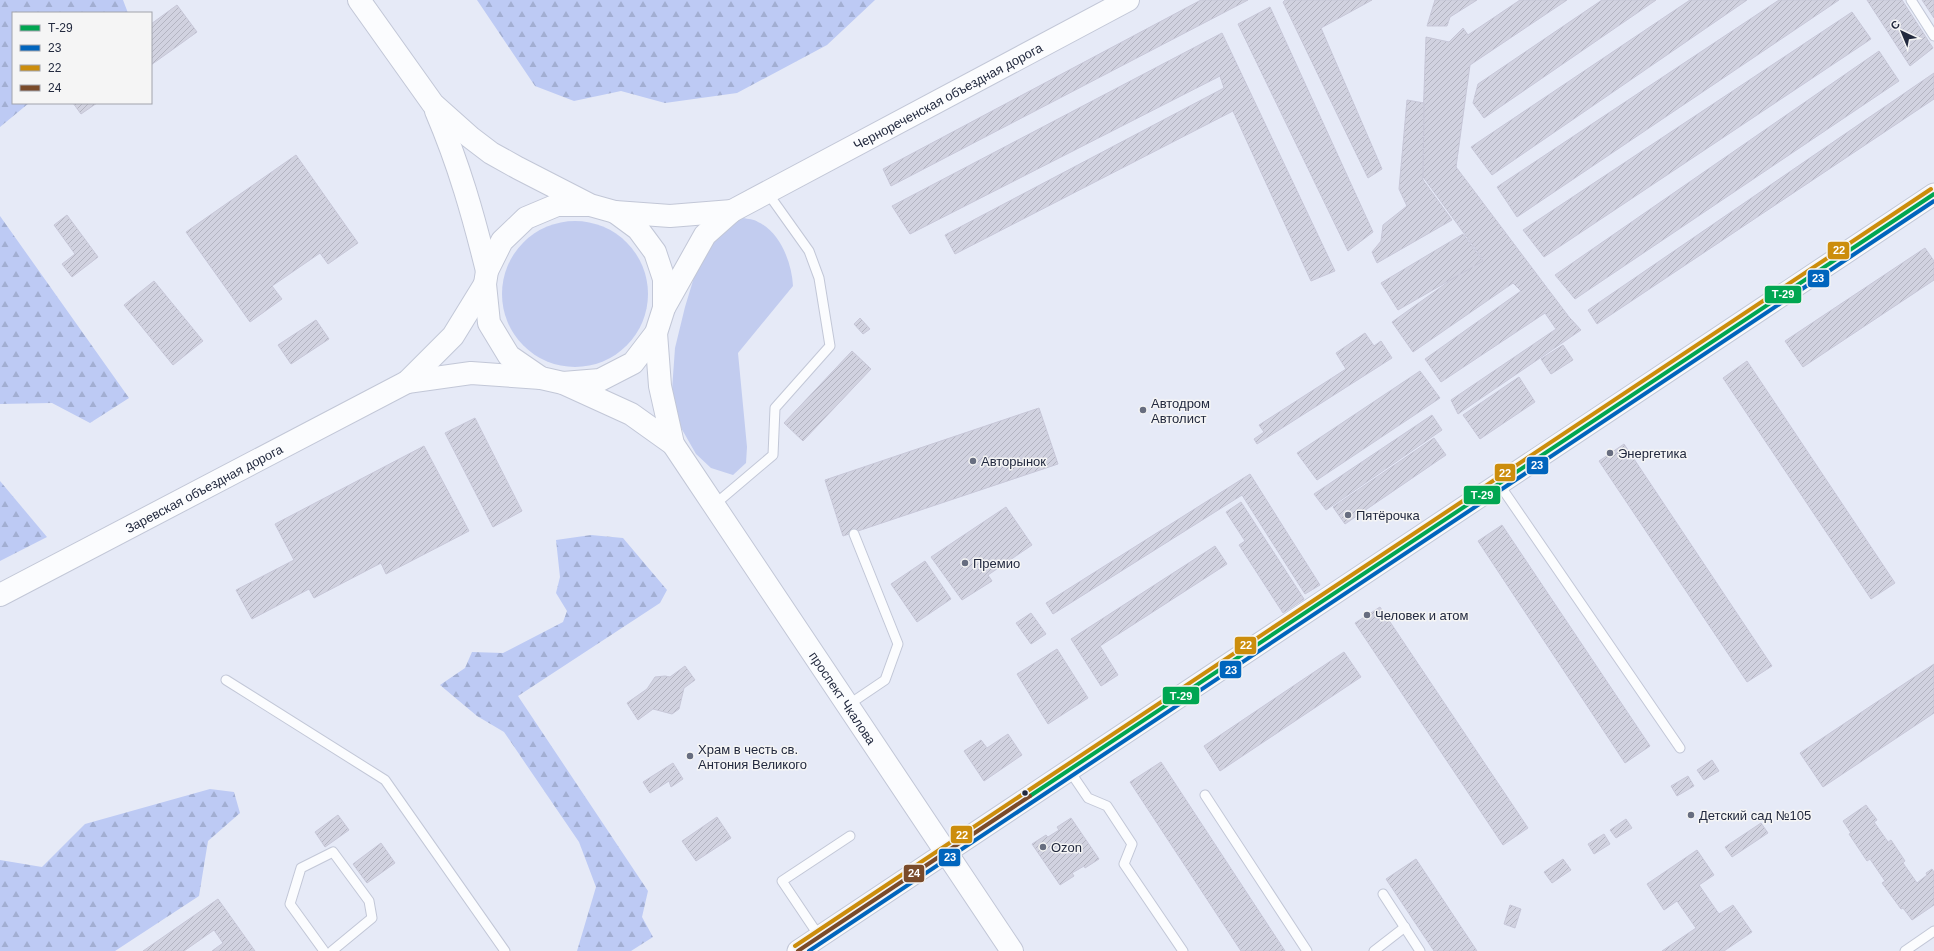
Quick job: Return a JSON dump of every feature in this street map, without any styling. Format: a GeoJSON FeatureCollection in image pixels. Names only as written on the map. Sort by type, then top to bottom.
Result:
{"type":"FeatureCollection","features":[{"type":"Feature","properties":{"kind":"main road"},"geometry":{"type":"LineString","coordinates":[[359,0],[433,104],[454,152],[466,190],[486,278],[489,323],[509,356],[541,378]]}},
{"type":"Feature","properties":{"kind":"main road","name":"Чернореченская объездная дорога"},"geometry":{"type":"LineString","coordinates":[[732,211],[1128,0]]}},
{"type":"Feature","properties":{"kind":"main road"},"geometry":{"type":"LineString","coordinates":[[433,104],[491,153],[590,205],[615,212],[670,216],[732,211]]}},
{"type":"Feature","properties":{"kind":"main road"},"geometry":{"type":"LineString","coordinates":[[407,382],[453,336],[486,278],[502,241],[526,218],[557,205],[590,205]]}},
{"type":"Feature","properties":{"kind":"main road"},"geometry":{"type":"LineString","coordinates":[[563,383],[600,380],[633,363],[656,333],[664,308],[705,235],[732,211]]}},
{"type":"Feature","properties":{"kind":"main road"},"geometry":{"type":"LineString","coordinates":[[615,212],[638,229],[655,252],[664,279],[664,308]]}},
{"type":"Feature","properties":{"kind":"main road"},"geometry":{"type":"LineString","coordinates":[[656,333],[660,386],[673,444]]}},
{"type":"Feature","properties":{"kind":"main road"},"geometry":{"type":"LineString","coordinates":[[407,382],[448,375],[471,373],[541,378],[563,383],[631,414],[673,444]]}},
{"type":"Feature","properties":{"kind":"main road","name":"Заревская объездная дорога"},"geometry":{"type":"LineString","coordinates":[[0,595],[407,382]]}},
{"type":"Feature","properties":{"kind":"main road","name":"проспект Чкалова"},"geometry":{"type":"LineString","coordinates":[[673,444],[1012,951]]}},
{"type":"Feature","properties":{"kind":"street"},"geometry":{"type":"LineString","coordinates":[[798,951],[1934,194]]}},
{"type":"Feature","properties":{"kind":"lane"},"geometry":{"type":"LineString","coordinates":[[1911,0],[1934,36]]}},
{"type":"Feature","properties":{"kind":"lane"},"geometry":{"type":"LineString","coordinates":[[714,505],[773,455],[775,408],[830,346],[819,278],[809,251],[767,192]]}},
{"type":"Feature","properties":{"kind":"lane"},"geometry":{"type":"LineString","coordinates":[[1499,484],[1680,748]]}},
{"type":"Feature","properties":{"kind":"lane"},"geometry":{"type":"LineString","coordinates":[[848,705],[885,680],[898,644],[854,534]]}},
{"type":"Feature","properties":{"kind":"lane"},"geometry":{"type":"LineString","coordinates":[[226,680],[385,780],[505,951]]}},
{"type":"Feature","properties":{"kind":"lane"},"geometry":{"type":"LineString","coordinates":[[1068,770],[1088,798],[1107,806],[1132,844],[1124,864],[1183,951]]}},
{"type":"Feature","properties":{"kind":"lane"},"geometry":{"type":"LineString","coordinates":[[1205,795],[1307,951]]}},
{"type":"Feature","properties":{"kind":"lane"},"geometry":{"type":"LineString","coordinates":[[819,936],[782,881],[850,836]]}},
{"type":"Feature","properties":{"kind":"lane"},"geometry":{"type":"LineString","coordinates":[[324,951],[290,904],[301,868],[333,852],[370,901],[372,918],[332,951]]}},
{"type":"Feature","properties":{"kind":"lane"},"geometry":{"type":"LineString","coordinates":[[1383,894],[1406,927],[1420,951]]}},
{"type":"Feature","properties":{"kind":"lane"},"geometry":{"type":"LineString","coordinates":[[1374,951],[1406,927]]}},
{"type":"Feature","properties":{"kind":"lane"},"geometry":{"type":"LineString","coordinates":[[1905,951],[1934,931]]}},
{"type":"Feature","properties":{"kind":"shaded area"},"geometry":{"type":"Polygon","coordinates":[[[743,218],[755,220],[773,233],[787,258],[793,286],[738,353],[747,447],[746,463],[733,475],[711,468],[696,454],[676,419],[672,390],[675,348],[695,274],[711,237],[725,227],[743,218]]]}},
{"type":"Feature","properties":{"kind":"shaded area"},"geometry":{"type":"Polygon","coordinates":[[[575,221],[603,227],[621,238],[631,248],[642,266],[648,294],[642,322],[631,340],[621,350],[603,361],[575,367],[547,361],[529,350],[519,340],[508,322],[502,294],[508,266],[519,248],[529,238],[547,227],[575,221]]]}},
{"type":"Feature","properties":{"kind":"green space"},"geometry":{"type":"Polygon","coordinates":[[[0,0],[123,0],[128,12],[12,12],[12,104],[28,104],[0,127],[0,0]]]}},
{"type":"Feature","properties":{"kind":"green space"},"geometry":{"type":"Polygon","coordinates":[[[477,0],[875,0],[827,45],[737,93],[665,103],[621,91],[574,101],[535,86],[477,0]]]}},
{"type":"Feature","properties":{"kind":"green space"},"geometry":{"type":"Polygon","coordinates":[[[0,216],[129,398],[90,423],[52,403],[0,404],[0,216]]]}},
{"type":"Feature","properties":{"kind":"green space"},"geometry":{"type":"Polygon","coordinates":[[[0,481],[47,537],[0,561],[0,481]]]}},
{"type":"Feature","properties":{"kind":"green space"},"geometry":{"type":"Polygon","coordinates":[[[591,535],[623,538],[667,590],[660,603],[518,696],[648,891],[642,917],[653,937],[631,951],[577,951],[596,887],[579,842],[504,732],[477,716],[440,685],[465,668],[472,652],[503,653],[563,622],[567,611],[556,593],[560,577],[556,540],[591,535]]]}},
{"type":"Feature","properties":{"kind":"green space"},"geometry":{"type":"Polygon","coordinates":[[[210,789],[234,792],[240,813],[208,841],[199,896],[115,951],[0,951],[0,860],[42,867],[85,824],[210,789]]]}},
{"type":"Feature","properties":{"kind":"building"},"geometry":{"type":"Polygon","coordinates":[[[1201,0],[1248,0],[891,186],[883,169],[1201,0]]]}},
{"type":"Feature","properties":{"kind":"building"},"geometry":{"type":"Polygon","coordinates":[[[1285,0],[1372,0],[1321,28],[1382,169],[1368,178],[1283,2],[1285,0]]]}},
{"type":"Feature","properties":{"kind":"building"},"geometry":{"type":"Polygon","coordinates":[[[1435,0],[1477,0],[1450,17],[1447,26],[1427,26],[1435,0]]]}},
{"type":"Feature","properties":{"kind":"building"},"geometry":{"type":"Polygon","coordinates":[[[1520,0],[1567,0],[1470,65],[1456,167],[1569,317],[1581,330],[1458,414],[1451,400],[1556,329],[1545,313],[1441,382],[1425,359],[1521,291],[1513,283],[1413,352],[1392,322],[1482,258],[1421,174],[1426,37],[1449,42],[1463,28],[1468,35],[1520,0]]]}},
{"type":"Feature","properties":{"kind":"building"},"geometry":{"type":"Polygon","coordinates":[[[1602,0],[1656,0],[1484,118],[1473,103],[1478,84],[1602,0]]]}},
{"type":"Feature","properties":{"kind":"building"},"geometry":{"type":"Polygon","coordinates":[[[1690,0],[1747,0],[1492,175],[1471,147],[1690,0]]]}},
{"type":"Feature","properties":{"kind":"building"},"geometry":{"type":"Polygon","coordinates":[[[1779,0],[1839,0],[1517,217],[1497,187],[1779,0]]]}},
{"type":"Feature","properties":{"kind":"building"},"geometry":{"type":"Polygon","coordinates":[[[1867,0],[1902,0],[1933,48],[1910,66],[1867,0]]]}},
{"type":"Feature","properties":{"kind":"building"},"geometry":{"type":"Polygon","coordinates":[[[1922,0],[1934,0],[1934,18],[1922,0]]]}},
{"type":"Feature","properties":{"kind":"building"},"geometry":{"type":"Polygon","coordinates":[[[177,5],[197,32],[152,64],[152,23],[177,5]]]}},
{"type":"Feature","properties":{"kind":"building"},"geometry":{"type":"Polygon","coordinates":[[[1270,7],[1373,232],[1348,251],[1238,24],[1270,7]]]}},
{"type":"Feature","properties":{"kind":"building"},"geometry":{"type":"Polygon","coordinates":[[[1852,12],[1871,39],[1544,257],[1523,230],[1852,12]]]}},
{"type":"Feature","properties":{"kind":"building"},"geometry":{"type":"Polygon","coordinates":[[[1222,33],[1335,271],[1311,281],[1233,111],[955,254],[945,235],[1224,88],[1220,76],[910,234],[892,206],[1222,33]]]}},
{"type":"Feature","properties":{"kind":"building"},"geometry":{"type":"Polygon","coordinates":[[[1879,51],[1899,81],[1575,299],[1555,275],[1879,51]]]}},
{"type":"Feature","properties":{"kind":"building"},"geometry":{"type":"Polygon","coordinates":[[[1934,73],[1934,99],[1597,324],[1588,310],[1934,73]]]}},
{"type":"Feature","properties":{"kind":"building"},"geometry":{"type":"Polygon","coordinates":[[[1407,100],[1424,103],[1423,180],[1452,220],[1377,263],[1372,252],[1381,241],[1383,225],[1407,206],[1399,189],[1407,100]]]}},
{"type":"Feature","properties":{"kind":"building"},"geometry":{"type":"Polygon","coordinates":[[[74,104],[96,104],[81,114],[74,104]]]}},
{"type":"Feature","properties":{"kind":"building"},"geometry":{"type":"Polygon","coordinates":[[[296,155],[358,243],[328,264],[320,253],[272,286],[282,299],[250,322],[186,232],[296,155]]]}},
{"type":"Feature","properties":{"kind":"building"},"geometry":{"type":"Polygon","coordinates":[[[67,215],[98,257],[72,277],[62,264],[75,254],[54,225],[67,215]]]}},
{"type":"Feature","properties":{"kind":"building"},"geometry":{"type":"Polygon","coordinates":[[[1463,234],[1483,261],[1398,310],[1381,283],[1463,234]]]}},
{"type":"Feature","properties":{"kind":"building"},"geometry":{"type":"Polygon","coordinates":[[[1925,248],[1934,261],[1934,280],[1803,367],[1785,341],[1925,248]]]}},
{"type":"Feature","properties":{"kind":"building"},"geometry":{"type":"Polygon","coordinates":[[[154,281],[203,341],[173,365],[124,305],[154,281]]]}},
{"type":"Feature","properties":{"kind":"building"},"geometry":{"type":"Polygon","coordinates":[[[860,318],[870,329],[863,334],[854,324],[860,318]]]}},
{"type":"Feature","properties":{"kind":"building"},"geometry":{"type":"Polygon","coordinates":[[[316,320],[329,339],[291,364],[278,345],[316,320]]]}},
{"type":"Feature","properties":{"kind":"building"},"geometry":{"type":"Polygon","coordinates":[[[1365,333],[1374,346],[1381,341],[1392,358],[1257,444],[1254,439],[1264,432],[1259,425],[1346,369],[1336,353],[1365,333]]]}},
{"type":"Feature","properties":{"kind":"building"},"geometry":{"type":"Polygon","coordinates":[[[1563,345],[1573,360],[1551,374],[1541,359],[1563,345]]]}},
{"type":"Feature","properties":{"kind":"building"},"geometry":{"type":"Polygon","coordinates":[[[852,351],[871,369],[803,441],[784,423],[852,351]]]}},
{"type":"Feature","properties":{"kind":"building"},"geometry":{"type":"Polygon","coordinates":[[[1747,361],[1895,583],[1871,599],[1723,378],[1747,361]]]}},
{"type":"Feature","properties":{"kind":"building"},"geometry":{"type":"Polygon","coordinates":[[[1420,371],[1440,398],[1317,480],[1297,453],[1420,371]]]}},
{"type":"Feature","properties":{"kind":"building"},"geometry":{"type":"Polygon","coordinates":[[[1519,377],[1535,402],[1480,439],[1463,415],[1519,377]]]}},
{"type":"Feature","properties":{"kind":"building"},"geometry":{"type":"Polygon","coordinates":[[[1039,408],[1058,464],[843,536],[825,480],[1039,408]]]}},
{"type":"Feature","properties":{"kind":"building"},"geometry":{"type":"Polygon","coordinates":[[[1432,415],[1442,430],[1326,510],[1314,494],[1432,415]]]}},
{"type":"Feature","properties":{"kind":"building"},"geometry":{"type":"Polygon","coordinates":[[[475,418],[522,511],[493,527],[445,433],[475,418]]]}},
{"type":"Feature","properties":{"kind":"building"},"geometry":{"type":"Polygon","coordinates":[[[1434,438],[1446,455],[1345,524],[1333,507],[1434,438]]]}},
{"type":"Feature","properties":{"kind":"building"},"geometry":{"type":"Polygon","coordinates":[[[1624,444],[1772,666],[1747,682],[1599,461],[1624,444]]]}},
{"type":"Feature","properties":{"kind":"building"},"geometry":{"type":"Polygon","coordinates":[[[424,446],[469,531],[386,574],[381,563],[314,598],[309,589],[252,619],[236,590],[294,560],[275,524],[424,446]]]}},
{"type":"Feature","properties":{"kind":"building"},"geometry":{"type":"Polygon","coordinates":[[[1250,474],[1320,585],[1305,594],[1242,495],[1053,614],[1046,603],[1250,474]]]}},
{"type":"Feature","properties":{"kind":"building"},"geometry":{"type":"Polygon","coordinates":[[[1241,502],[1304,599],[1283,613],[1239,545],[1245,541],[1226,512],[1241,502]]]}},
{"type":"Feature","properties":{"kind":"building"},"geometry":{"type":"Polygon","coordinates":[[[1006,507],[1032,545],[988,575],[992,581],[962,600],[931,557],[1006,507]]]}},
{"type":"Feature","properties":{"kind":"building"},"geometry":{"type":"Polygon","coordinates":[[[1502,525],[1650,746],[1625,763],[1478,541],[1502,525]]]}},
{"type":"Feature","properties":{"kind":"building"},"geometry":{"type":"Polygon","coordinates":[[[1215,546],[1227,564],[1100,646],[1118,675],[1101,686],[1071,639],[1215,546]]]}},
{"type":"Feature","properties":{"kind":"building"},"geometry":{"type":"Polygon","coordinates":[[[925,561],[951,599],[917,622],[891,584],[925,561]]]}},
{"type":"Feature","properties":{"kind":"building"},"geometry":{"type":"Polygon","coordinates":[[[1380,607],[1528,828],[1503,845],[1355,623],[1380,607]]]}},
{"type":"Feature","properties":{"kind":"building"},"geometry":{"type":"Polygon","coordinates":[[[1031,613],[1046,634],[1031,644],[1016,623],[1031,613]]]}},
{"type":"Feature","properties":{"kind":"building"},"geometry":{"type":"Polygon","coordinates":[[[1057,649],[1088,698],[1048,724],[1017,674],[1057,649]]]}},
{"type":"Feature","properties":{"kind":"building"},"geometry":{"type":"Polygon","coordinates":[[[1344,652],[1361,677],[1220,771],[1204,746],[1344,652]]]}},
{"type":"Feature","properties":{"kind":"building"},"geometry":{"type":"Polygon","coordinates":[[[1934,664],[1934,713],[1823,787],[1800,753],[1934,664]]]}},
{"type":"Feature","properties":{"kind":"building","name":"Храм в честь св. Антония Великого"},"geometry":{"type":"Polygon","coordinates":[[[685,666],[695,680],[684,688],[679,709],[672,714],[653,709],[638,720],[627,703],[647,689],[655,677],[670,677],[685,666]]]}},
{"type":"Feature","properties":{"kind":"building"},"geometry":{"type":"Polygon","coordinates":[[[1008,734],[1022,755],[984,781],[964,751],[981,740],[987,748],[1008,734]]]}},
{"type":"Feature","properties":{"kind":"building"},"geometry":{"type":"Polygon","coordinates":[[[1712,760],[1719,771],[1704,780],[1697,770],[1712,760]]]}},
{"type":"Feature","properties":{"kind":"building"},"geometry":{"type":"Polygon","coordinates":[[[1161,762],[1285,951],[1241,951],[1130,782],[1161,762]]]}},
{"type":"Feature","properties":{"kind":"building"},"geometry":{"type":"Polygon","coordinates":[[[673,763],[683,779],[671,787],[669,781],[650,793],[643,782],[673,763]]]}},
{"type":"Feature","properties":{"kind":"building"},"geometry":{"type":"Polygon","coordinates":[[[1688,776],[1694,786],[1677,796],[1671,786],[1688,776]]]}},
{"type":"Feature","properties":{"kind":"building"},"geometry":{"type":"Polygon","coordinates":[[[1866,805],[1877,820],[1874,822],[1888,842],[1891,840],[1905,861],[1903,863],[1917,883],[1932,869],[1934,872],[1934,905],[1912,920],[1903,908],[1901,909],[1882,883],[1885,881],[1870,859],[1867,861],[1849,834],[1851,833],[1843,821],[1866,805]]]}},
{"type":"Feature","properties":{"kind":"building"},"geometry":{"type":"Polygon","coordinates":[[[338,815],[349,830],[325,847],[315,832],[338,815]]]}},
{"type":"Feature","properties":{"kind":"building"},"geometry":{"type":"Polygon","coordinates":[[[717,817],[731,838],[696,861],[682,841],[717,817]]]}},
{"type":"Feature","properties":{"kind":"building"},"geometry":{"type":"Polygon","coordinates":[[[1071,818],[1099,859],[1085,868],[1084,866],[1072,873],[1074,876],[1060,885],[1032,844],[1046,835],[1048,837],[1059,830],[1057,827],[1071,818]]]}},
{"type":"Feature","properties":{"kind":"building"},"geometry":{"type":"Polygon","coordinates":[[[1626,819],[1632,828],[1616,838],[1610,830],[1626,819]]]}},
{"type":"Feature","properties":{"kind":"building"},"geometry":{"type":"Polygon","coordinates":[[[1761,823],[1768,833],[1732,857],[1725,847],[1761,823]]]}},
{"type":"Feature","properties":{"kind":"building"},"geometry":{"type":"Polygon","coordinates":[[[1604,834],[1610,844],[1594,854],[1588,844],[1604,834]]]}},
{"type":"Feature","properties":{"kind":"building"},"geometry":{"type":"Polygon","coordinates":[[[381,843],[395,863],[367,883],[353,864],[381,843]]]}},
{"type":"Feature","properties":{"kind":"building"},"geometry":{"type":"Polygon","coordinates":[[[1697,850],[1714,875],[1699,885],[1719,914],[1733,905],[1752,932],[1724,951],[1662,951],[1696,928],[1677,901],[1664,910],[1647,884],[1697,850]]]}},
{"type":"Feature","properties":{"kind":"building"},"geometry":{"type":"Polygon","coordinates":[[[1416,859],[1477,951],[1434,951],[1386,879],[1416,859]]]}},
{"type":"Feature","properties":{"kind":"building"},"geometry":{"type":"Polygon","coordinates":[[[1563,859],[1571,870],[1552,883],[1544,872],[1563,859]]]}},
{"type":"Feature","properties":{"kind":"building"},"geometry":{"type":"Polygon","coordinates":[[[218,899],[255,951],[212,951],[223,943],[214,930],[184,951],[143,951],[218,899]]]}},
{"type":"Feature","properties":{"kind":"building"},"geometry":{"type":"Polygon","coordinates":[[[1510,905],[1521,909],[1515,928],[1504,924],[1510,905]]]}},
{"type":"Feature","properties":{"kind":"transit line","name":"22"},"geometry":{"type":"LineString","coordinates":[[795,946],[1931,189]]}},
{"type":"Feature","properties":{"kind":"transit line","name":"Т-29"},"geometry":{"type":"LineString","coordinates":[[1030,796],[1934,194]]}},
{"type":"Feature","properties":{"kind":"transit line","name":"23"},"geometry":{"type":"LineString","coordinates":[[809,951],[1934,201]]}},
{"type":"Feature","properties":{"kind":"transit line","name":"24"},"geometry":{"type":"LineString","coordinates":[[798,951],[1030,796]]}},
{"type":"Feature","properties":{"kind":"place","name":"Автодром Автолист"},"geometry":{"type":"Point","coordinates":[1143,410]}},
{"type":"Feature","properties":{"kind":"place","name":"Энергетика"},"geometry":{"type":"Point","coordinates":[1610,453]}},
{"type":"Feature","properties":{"kind":"place","name":"Авторынок"},"geometry":{"type":"Point","coordinates":[973,461]}},
{"type":"Feature","properties":{"kind":"place","name":"Пятёрочка"},"geometry":{"type":"Point","coordinates":[1348,515]}},
{"type":"Feature","properties":{"kind":"place","name":"Премио"},"geometry":{"type":"Point","coordinates":[965,563]}},
{"type":"Feature","properties":{"kind":"place","name":"Человек и атом"},"geometry":{"type":"Point","coordinates":[1367,615]}},
{"type":"Feature","properties":{"kind":"place","name":"Храм в честь св. Антония Великого"},"geometry":{"type":"Point","coordinates":[690,756]}},
{"type":"Feature","properties":{"kind":"place","name":"Детский сад №105"},"geometry":{"type":"Point","coordinates":[1691,815]}},
{"type":"Feature","properties":{"kind":"place","name":"Ozon"},"geometry":{"type":"Point","coordinates":[1043,847]}}]}
